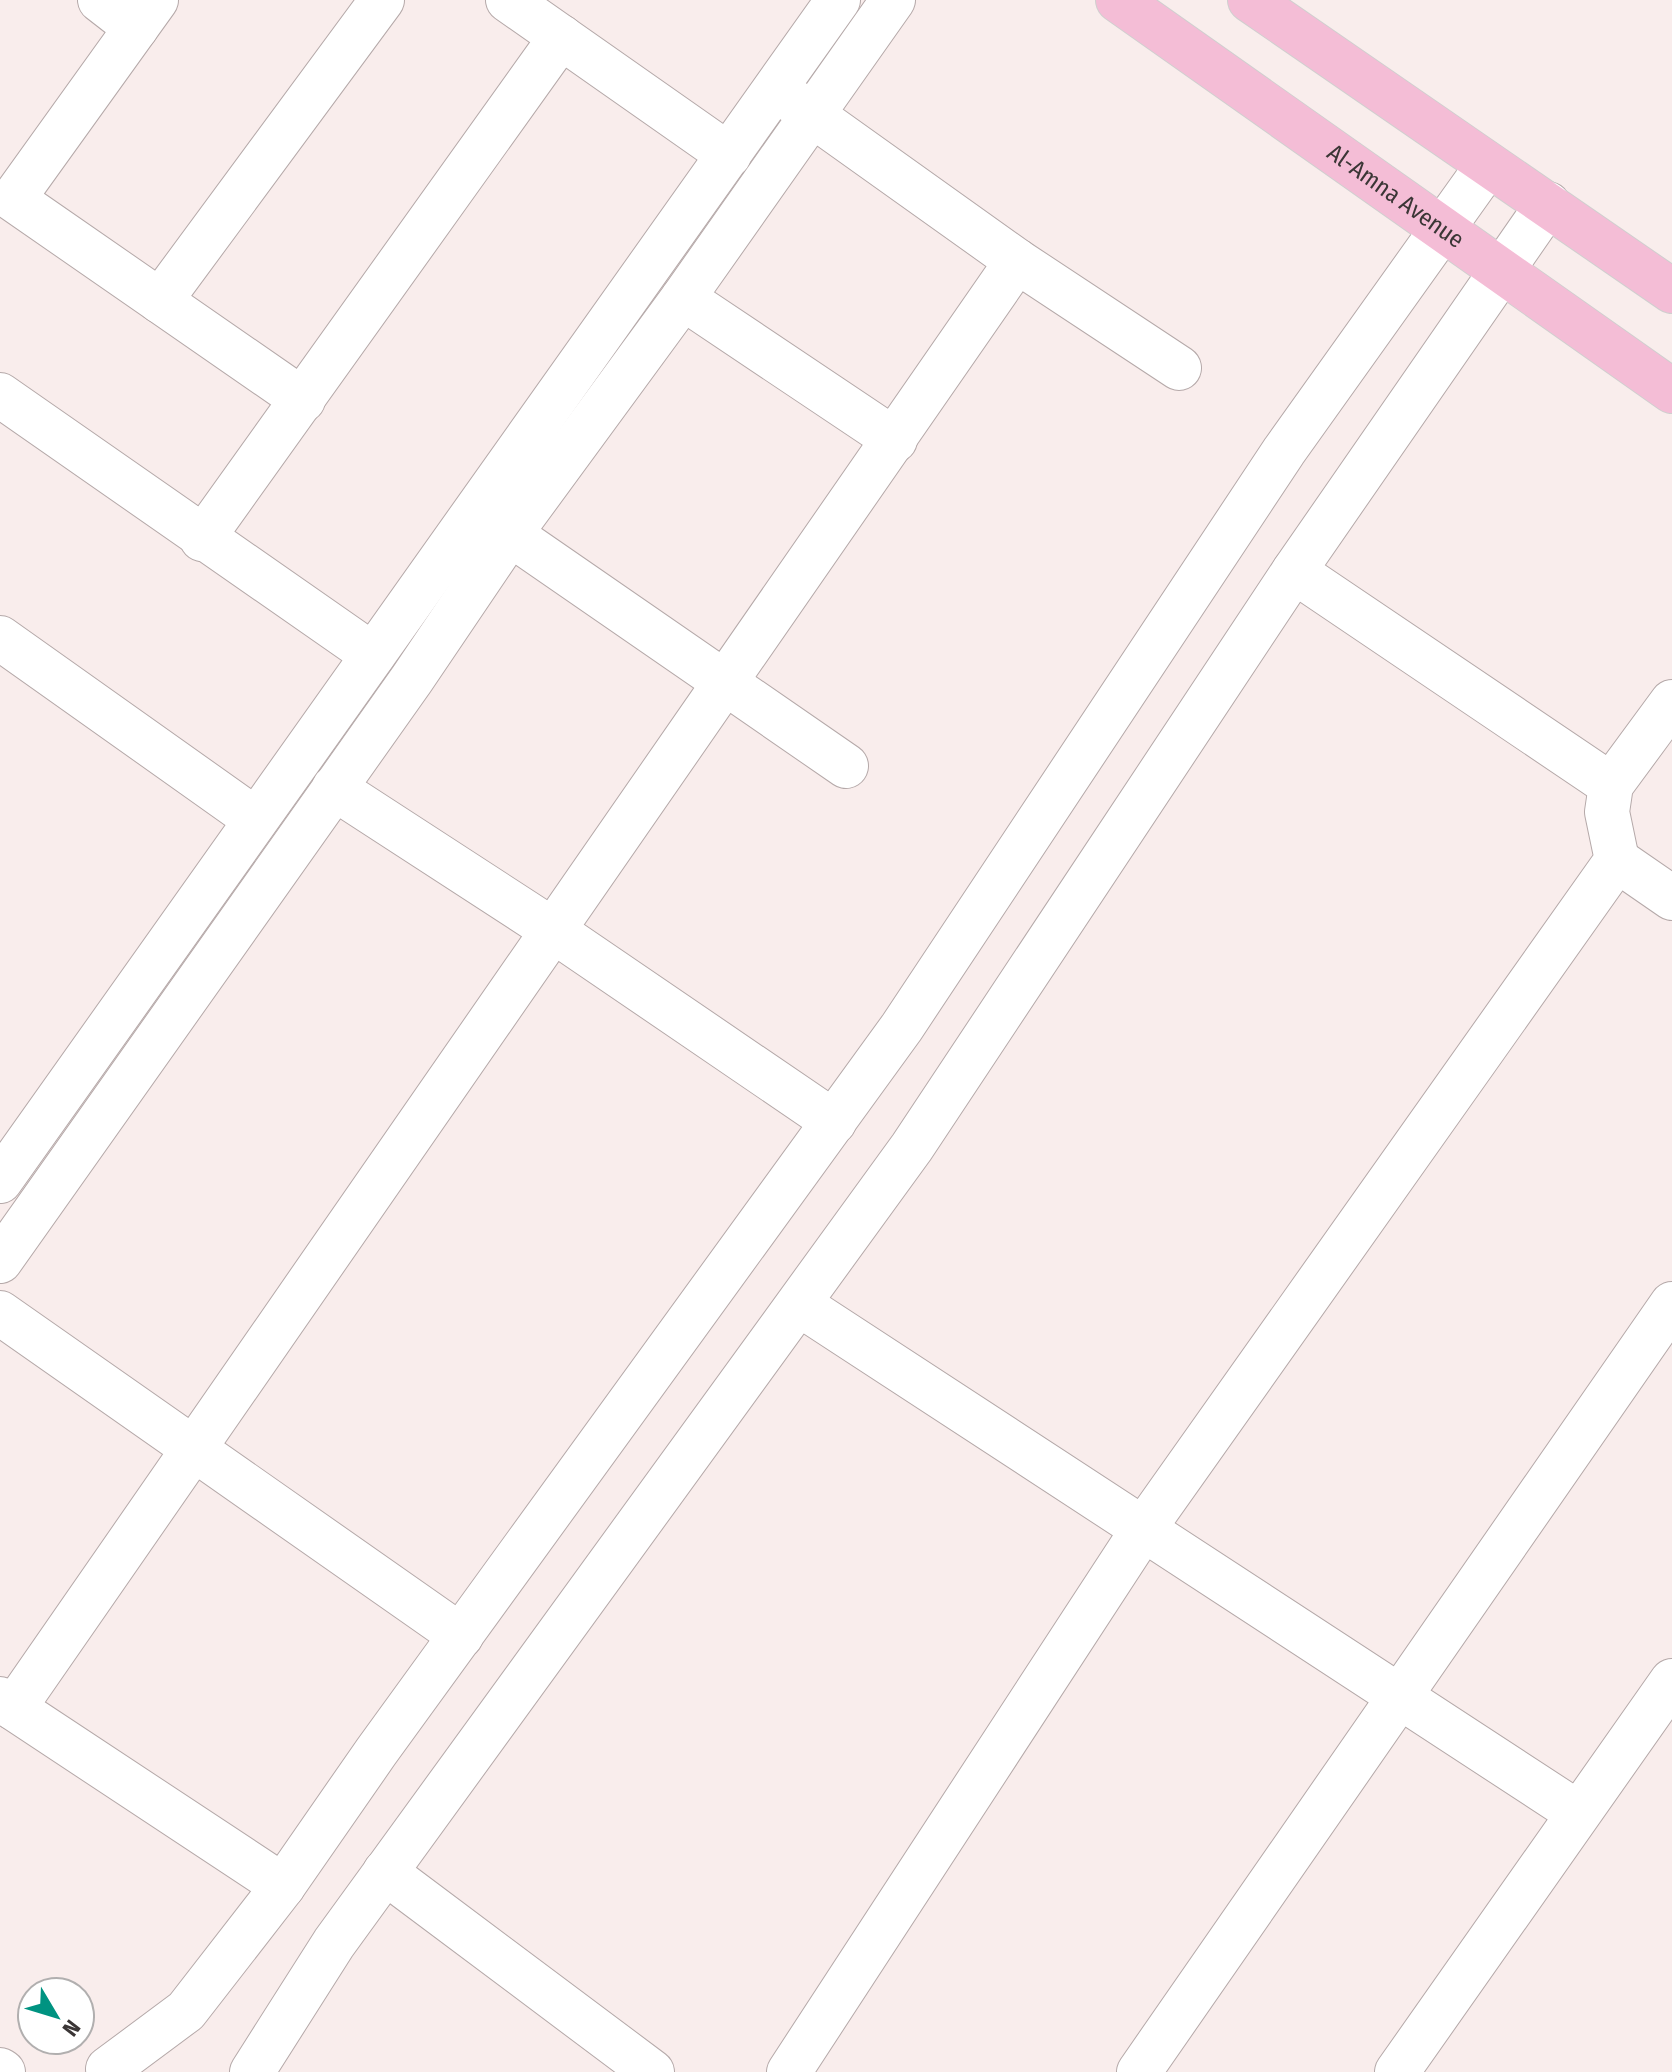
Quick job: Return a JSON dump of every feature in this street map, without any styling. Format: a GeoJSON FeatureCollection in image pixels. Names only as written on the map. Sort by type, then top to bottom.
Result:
{"type":"FeatureCollection","features":[{"type":"Feature","properties":{"kind":"main road","name":"Al-Amna Avenue"},"geometry":{"type":"LineString","coordinates":[[1118,0],[1672,391]]}},
{"type":"Feature","properties":{"kind":"main road"},"geometry":{"type":"LineString","coordinates":[[1250,0],[1672,291]]}},
{"type":"Feature","properties":{"kind":"street"},"geometry":{"type":"LineString","coordinates":[[100,0],[146,14],[6,194],[303,400]]}},
{"type":"Feature","properties":{"kind":"street"},"geometry":{"type":"LineString","coordinates":[[160,301],[382,0]]}},
{"type":"Feature","properties":{"kind":"street"},"geometry":{"type":"LineString","coordinates":[[508,0],[729,155]]}},
{"type":"Feature","properties":{"kind":"street"},"geometry":{"type":"LineString","coordinates":[[0,1181],[373,655],[471,510],[838,0]]}},
{"type":"Feature","properties":{"kind":"street"},"geometry":{"type":"LineString","coordinates":[[0,1261],[510,534],[683,298],[893,0]]}},
{"type":"Feature","properties":{"kind":"street"},"geometry":{"type":"LineString","coordinates":[[202,539],[561,37]]}},
{"type":"Feature","properties":{"kind":"street"},"geometry":{"type":"LineString","coordinates":[[774,89],[1017,261],[1179,368]]}},
{"type":"Feature","properties":{"kind":"street"},"geometry":{"type":"LineString","coordinates":[[105,2071],[186,2011],[283,1886],[902,1027],[1284,451],[1488,165]]}},
{"type":"Feature","properties":{"kind":"street"},"geometry":{"type":"LineString","coordinates":[[252,2072],[334,1943],[912,1147],[1294,571],[1548,204]]}},
{"type":"Feature","properties":{"kind":"street"},"geometry":{"type":"LineString","coordinates":[[283,1886],[7,1703],[192,1450],[1017,261]]}},
{"type":"Feature","properties":{"kind":"street"},"geometry":{"type":"LineString","coordinates":[[683,298],[895,440]]}},
{"type":"Feature","properties":{"kind":"street"},"geometry":{"type":"LineString","coordinates":[[0,395],[202,539],[373,655]]}},
{"type":"Feature","properties":{"kind":"street"},"geometry":{"type":"LineString","coordinates":[[510,534],[846,766]]}},
{"type":"Feature","properties":{"kind":"street"},"geometry":{"type":"LineString","coordinates":[[1294,571],[1611,785]]}},
{"type":"Feature","properties":{"kind":"street"},"geometry":{"type":"LineString","coordinates":[[0,638],[255,819]]}},
{"type":"Feature","properties":{"kind":"street"},"geometry":{"type":"LineString","coordinates":[[1672,702],[1611,785],[1607,812],[1617,860],[1672,898]]}},
{"type":"Feature","properties":{"kind":"street"},"geometry":{"type":"LineString","coordinates":[[334,788],[551,929],[834,1122]]}},
{"type":"Feature","properties":{"kind":"street"},"geometry":{"type":"LineString","coordinates":[[789,2072],[1142,1531],[1617,860]]}},
{"type":"Feature","properties":{"kind":"street"},"geometry":{"type":"LineString","coordinates":[[799,1304],[1142,1531],[1578,1813]]}},
{"type":"Feature","properties":{"kind":"street"},"geometry":{"type":"LineString","coordinates":[[1139,2072],[1672,1304]]}},
{"type":"Feature","properties":{"kind":"street"},"geometry":{"type":"LineString","coordinates":[[0,1313],[461,1636]]}},
{"type":"Feature","properties":{"kind":"street"},"geometry":{"type":"LineString","coordinates":[[1397,2072],[1672,1681]]}},
{"type":"Feature","properties":{"kind":"street"},"geometry":{"type":"LineString","coordinates":[[385,1872],[652,2072]]}}]}
